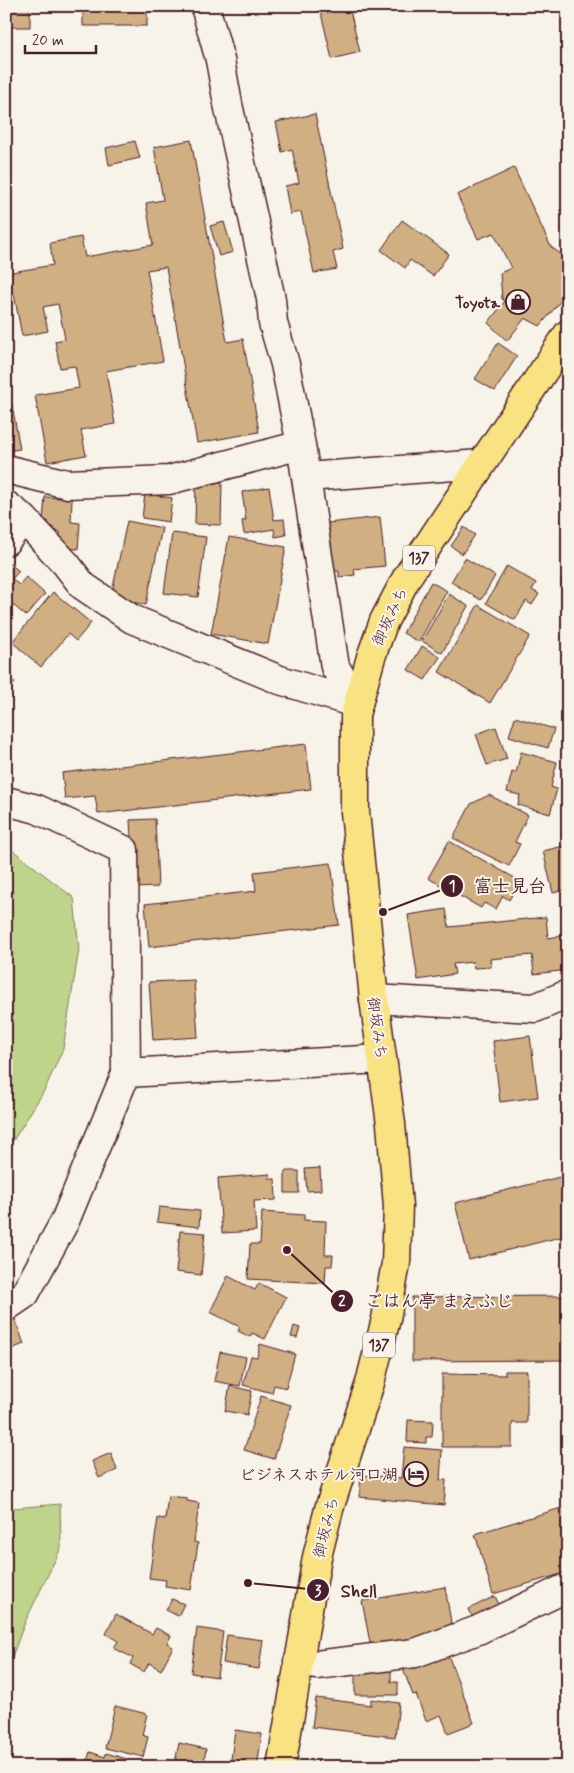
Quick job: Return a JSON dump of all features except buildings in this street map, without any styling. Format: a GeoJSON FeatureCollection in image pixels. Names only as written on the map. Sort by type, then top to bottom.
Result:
{"type":"FeatureCollection","features":[{"type":"Feature","properties":{"kind":"highway","name":"御坂みち"},"geometry":{"type":"LineString","coordinates":[[281,1767],[317,1557],[328,1509],[370,1383],[386,1319],[396,1263],[398,1206],[391,1124],[374,999],[355,812],[355,714],[370,657],[384,621],[407,577],[480,464],[568,334]]}},
{"type":"Feature","properties":{"kind":"street"},"geometry":{"type":"LineString","coordinates":[[205,6],[220,60],[271,299],[273,322],[285,364],[301,445],[335,667],[358,704]]}},
{"type":"Feature","properties":{"kind":"street"},"geometry":{"type":"LineString","coordinates":[[6,470],[67,484],[169,480],[301,445]]}},
{"type":"Feature","properties":{"kind":"street"},"geometry":{"type":"LineString","coordinates":[[306,478],[480,464]]}},
{"type":"Feature","properties":{"kind":"street"},"geometry":{"type":"LineString","coordinates":[[6,541],[15,512],[66,564],[83,586],[132,619],[280,680],[358,704]]}},
{"type":"Feature","properties":{"kind":"street"},"geometry":{"type":"LineString","coordinates":[[6,801],[37,809],[124,850],[126,1073],[65,1221],[25,1294],[6,1307]]}},
{"type":"Feature","properties":{"kind":"street"},"geometry":{"type":"LineString","coordinates":[[374,999],[534,1008],[568,994]]}},
{"type":"Feature","properties":{"kind":"street"},"geometry":{"type":"LineString","coordinates":[[126,1073],[382,1059]]}},
{"type":"Feature","properties":{"kind":"street"},"geometry":{"type":"LineString","coordinates":[[298,1662],[316,1665],[415,1653],[478,1630],[568,1587]]}},
{"type":"Feature","properties":{"kind":"green space"},"geometry":{"type":"Polygon","coordinates":[[[6,845],[74,898],[79,949],[63,1049],[44,1091],[6,1152],[6,845]]]}},
{"type":"Feature","properties":{"kind":"green space"},"geometry":{"type":"Polygon","coordinates":[[[60,1504],[61,1548],[25,1622],[6,1673],[6,1514],[14,1508],[60,1504]]]}},
{"type":"Feature","properties":{"kind":"place","name":"Toyota"},"geometry":{"type":"Point","coordinates":[518,302]}},
{"type":"Feature","properties":{"kind":"place","name":"富士見台"},"geometry":{"type":"Point","coordinates":[383,912]}},
{"type":"Feature","properties":{"kind":"place","name":"ごはん亭 まえふじ"},"geometry":{"type":"Point","coordinates":[287,1250]}},
{"type":"Feature","properties":{"kind":"place","name":"ビジネスホテル河口湖"},"geometry":{"type":"Point","coordinates":[416,1474]}},
{"type":"Feature","properties":{"kind":"place","name":"Shell"},"geometry":{"type":"Point","coordinates":[248,1583]}}]}
